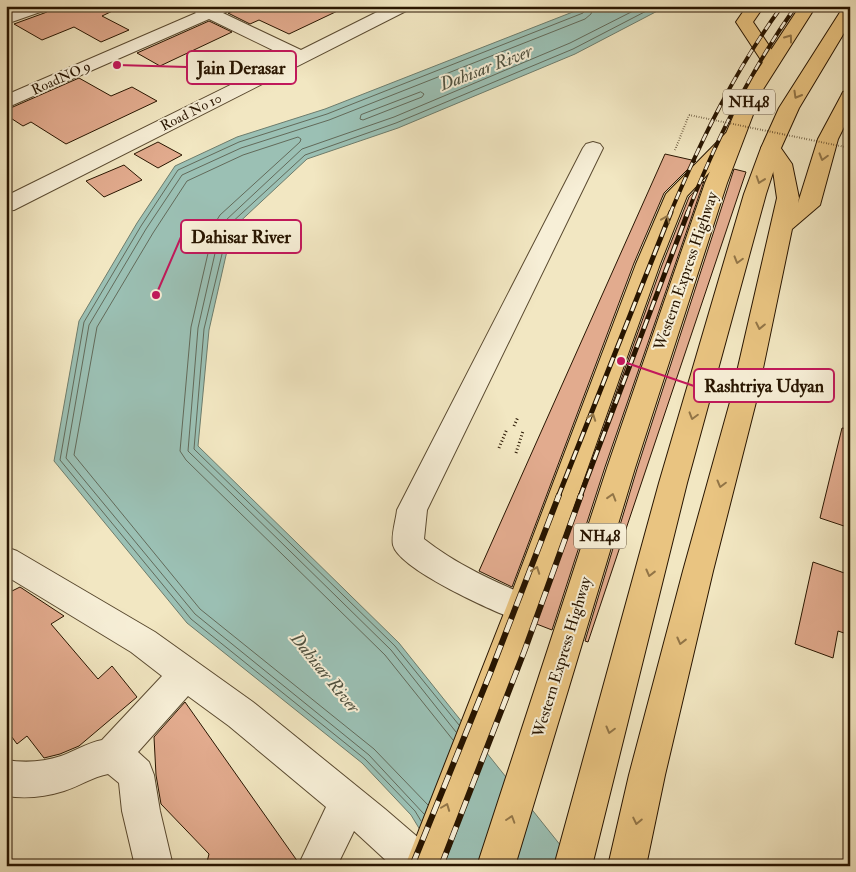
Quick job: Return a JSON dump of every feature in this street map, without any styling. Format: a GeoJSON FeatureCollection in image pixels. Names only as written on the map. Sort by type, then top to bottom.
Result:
{"type":"FeatureCollection","features":[{"type":"Feature","properties":{"kind":"main road"},"geometry":{"type":"LineString","coordinates":[[756,6],[744,22],[771,62]]}},
{"type":"Feature","properties":{"kind":"main road","name":"Western Express Highway"},"geometry":{"type":"LineString","coordinates":[[496,866],[621,468],[707,207],[733,137],[753,91],[808,6]]}},
{"type":"Feature","properties":{"kind":"main road","name":"NH48"},"geometry":{"type":"LineString","coordinates":[[573,866],[673,483],[755,194],[771,148],[789,108],[850,9]]}},
{"type":"Feature","properties":{"kind":"main road"},"geometry":{"type":"LineString","coordinates":[[781,227],[808,205],[828,139],[850,96]]}},
{"type":"Feature","properties":{"kind":"main road"},"geometry":{"type":"LineString","coordinates":[[424,861],[517,620],[648,264],[677,194],[733,137]]}},
{"type":"Feature","properties":{"kind":"main road"},"geometry":{"type":"LineString","coordinates":[[627,866],[647,775],[698,570],[743,402],[788,198],[782,164],[771,148]]}},
{"type":"Feature","properties":{"kind":"street"},"geometry":{"type":"LineString","coordinates":[[6,20],[40,6]]}},
{"type":"Feature","properties":{"kind":"street","name":"Road No 10"},"geometry":{"type":"LineString","coordinates":[[10,199],[302,57],[402,6]]}},
{"type":"Feature","properties":{"kind":"street"},"geometry":{"type":"LineString","coordinates":[[210,8],[302,57]]}},
{"type":"Feature","properties":{"kind":"street","name":"RoadNO 9"},"geometry":{"type":"LineString","coordinates":[[6,102],[210,8]]}},
{"type":"Feature","properties":{"kind":"street"},"geometry":{"type":"LineString","coordinates":[[517,620],[466,583],[430,563],[408,544],[412,510],[593,148]]}},
{"type":"Feature","properties":{"kind":"street"},"geometry":{"type":"LineString","coordinates":[[6,560],[143,642],[241,714],[348,802],[424,861]]}},
{"type":"Feature","properties":{"kind":"street"},"geometry":{"type":"LineString","coordinates":[[111,756],[186,674]]}},
{"type":"Feature","properties":{"kind":"street"},"geometry":{"type":"LineString","coordinates":[[6,778],[25,781],[64,773],[93,759],[111,756],[124,763],[136,775],[141,811],[154,866]]}},
{"type":"Feature","properties":{"kind":"street"},"geometry":{"type":"LineString","coordinates":[[317,866],[348,802]]}},
{"type":"Feature","properties":{"kind":"path"},"geometry":{"type":"LineString","coordinates":[[675,150],[688,115],[850,148]]}},
{"type":"Feature","properties":{"kind":"path"},"geometry":{"type":"LineString","coordinates":[[514,426],[518,416]]}},
{"type":"Feature","properties":{"kind":"path"},"geometry":{"type":"LineString","coordinates":[[499,448],[507,429]]}},
{"type":"Feature","properties":{"kind":"path"},"geometry":{"type":"LineString","coordinates":[[516,453],[523,431]]}},
{"type":"Feature","properties":{"kind":"water"},"geometry":{"type":"Polygon","coordinates":[[[588,6],[667,6],[575,54],[398,128],[307,159],[232,229],[209,330],[198,446],[399,643],[577,866],[442,866],[411,815],[362,763],[187,623],[54,461],[79,321],[137,223],[175,166],[237,137],[325,109],[588,6]]]}},
{"type":"Feature","properties":{"kind":"building"},"geometry":{"type":"Polygon","coordinates":[[[50,6],[123,6],[102,16],[129,30],[101,42],[74,27],[42,40],[14,24],[47,12],[50,6]]]}},
{"type":"Feature","properties":{"kind":"building"},"geometry":{"type":"Polygon","coordinates":[[[236,6],[289,6],[285,8],[291,11],[301,6],[348,6],[289,34],[259,20],[250,24],[228,13],[234,11],[236,6]]]}},
{"type":"Feature","properties":{"kind":"building"},"geometry":{"type":"Polygon","coordinates":[[[209,21],[232,32],[160,66],[137,53],[209,21]]]}},
{"type":"Feature","properties":{"kind":"building"},"geometry":{"type":"Polygon","coordinates":[[[79,78],[111,96],[132,87],[157,101],[66,144],[31,122],[23,126],[6,115],[6,110],[79,78]]]}},
{"type":"Feature","properties":{"kind":"building"},"geometry":{"type":"Polygon","coordinates":[[[158,142],[182,155],[158,168],[134,154],[158,142]]]}},
{"type":"Feature","properties":{"kind":"building"},"geometry":{"type":"Polygon","coordinates":[[[665,154],[696,161],[664,193],[634,263],[512,587],[479,571],[665,154]]]}},
{"type":"Feature","properties":{"kind":"building"},"geometry":{"type":"Polygon","coordinates":[[[124,165],[142,180],[104,197],[86,181],[124,165]]]}},
{"type":"Feature","properties":{"kind":"building"},"geometry":{"type":"Polygon","coordinates":[[[734,169],[746,172],[588,642],[585,641],[637,469],[734,169]]]}},
{"type":"Feature","properties":{"kind":"building"},"geometry":{"type":"Polygon","coordinates":[[[704,181],[605,467],[552,630],[534,623],[662,265],[689,197],[704,181]]]}},
{"type":"Feature","properties":{"kind":"building"},"geometry":{"type":"Polygon","coordinates":[[[842,428],[850,429],[850,528],[820,518],[842,428]]]}},
{"type":"Feature","properties":{"kind":"building"},"geometry":{"type":"Polygon","coordinates":[[[813,562],[850,575],[850,635],[838,631],[833,658],[795,644],[813,562]]]}},
{"type":"Feature","properties":{"kind":"building"},"geometry":{"type":"Polygon","coordinates":[[[20,587],[64,616],[51,624],[98,679],[112,666],[137,697],[79,746],[44,758],[27,736],[17,744],[6,729],[6,594],[20,587]]]}},
{"type":"Feature","properties":{"kind":"building"},"geometry":{"type":"Polygon","coordinates":[[[185,702],[298,862],[296,866],[206,866],[209,854],[161,804],[156,775],[154,737],[185,702]]]}},
{"type":"Feature","properties":{"kind":"railway"},"geometry":{"type":"LineString","coordinates":[[670,214],[720,106],[749,55],[782,6]]}},
{"type":"Feature","properties":{"kind":"railway"},"geometry":{"type":"LineString","coordinates":[[687,214],[710,159],[735,107],[779,31],[796,6]]}},
{"type":"Feature","properties":{"kind":"railway"},"geometry":{"type":"LineString","coordinates":[[558,497],[671,212]]}},
{"type":"Feature","properties":{"kind":"railway"},"geometry":{"type":"LineString","coordinates":[[580,497],[688,212]]}},
{"type":"Feature","properties":{"kind":"railway"},"geometry":{"type":"LineString","coordinates":[[412,866],[491,671],[559,495]]}},
{"type":"Feature","properties":{"kind":"railway"},"geometry":{"type":"LineString","coordinates":[[441,866],[524,652],[581,495]]}},
{"type":"Feature","properties":{"kind":"place","name":"Jain Derasar"},"geometry":{"type":"Point","coordinates":[117,65]}},
{"type":"Feature","properties":{"kind":"place","name":"Dahisar River"},"geometry":{"type":"Point","coordinates":[156,295]}},
{"type":"Feature","properties":{"kind":"place","name":"Rashtriya Udyan"},"geometry":{"type":"Point","coordinates":[621,361]}}]}
